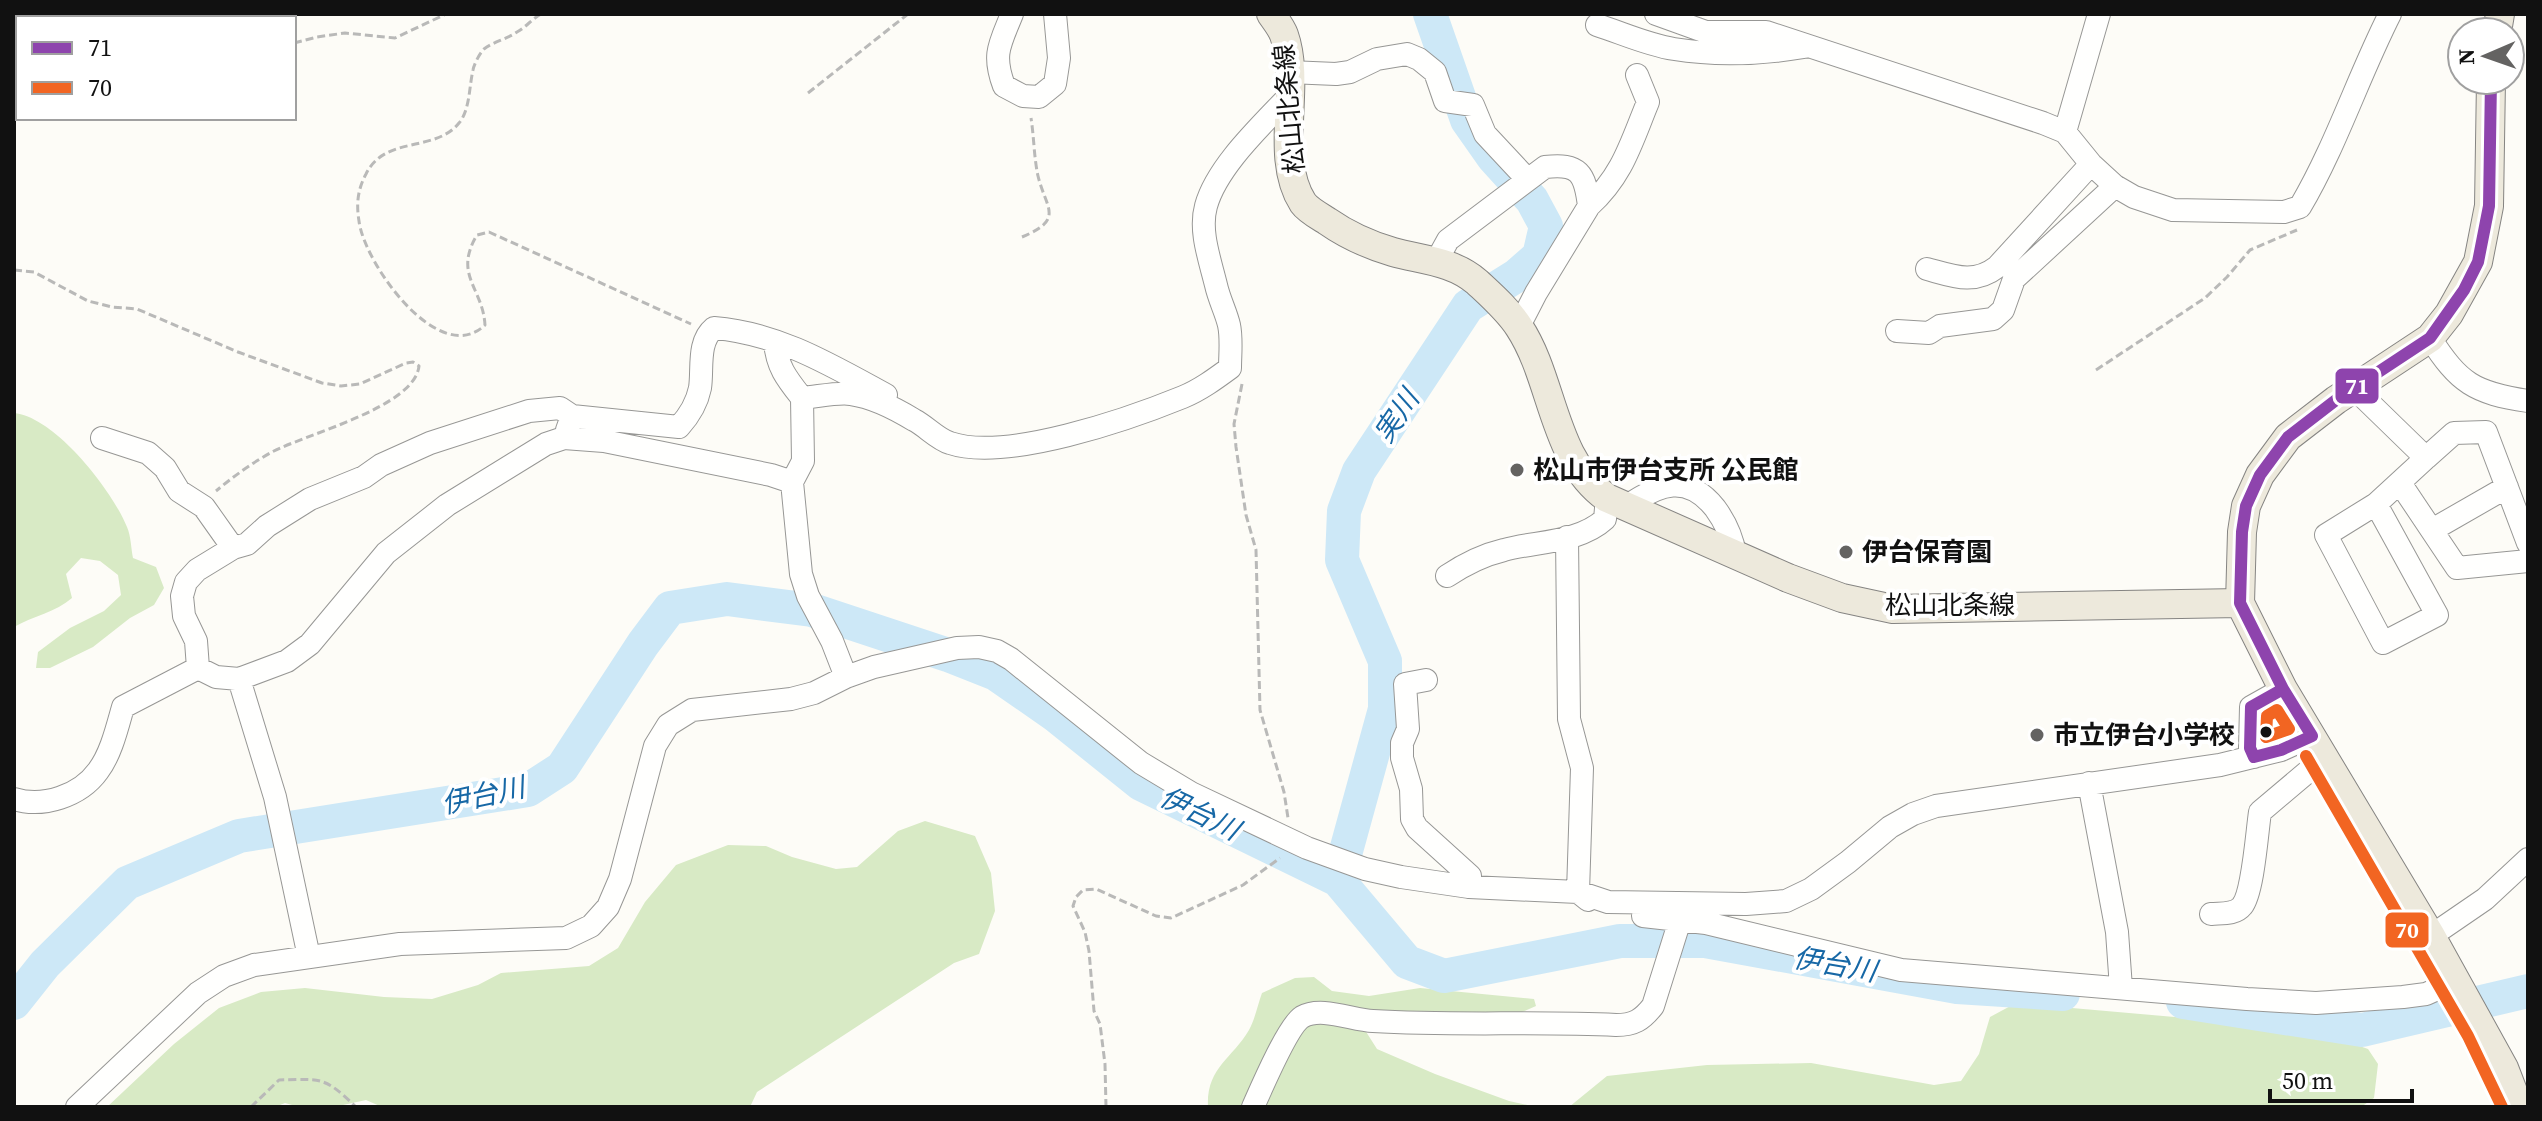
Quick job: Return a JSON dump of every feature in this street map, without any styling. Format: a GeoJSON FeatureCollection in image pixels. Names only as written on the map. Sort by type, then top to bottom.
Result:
{"type":"FeatureCollection","features":[{"type":"Feature","properties":{"kind":"main road","name":"松山北条線"},"geometry":{"type":"LineString","coordinates":[[1271,14],[1283,33],[1290,83],[1293,182],[1304,206],[1362,241],[1394,252],[1437,260],[1474,279],[1519,326],[1532,351],[1576,466],[1590,485],[1617,502],[1788,578],[1842,598],[1893,609],[2240,603]]}},
{"type":"Feature","properties":{"kind":"main road"},"geometry":{"type":"LineString","coordinates":[[2491,96],[2489,206],[2478,262],[2464,290],[2430,338],[2354,388],[2288,437],[2260,475],[2246,506],[2240,603],[2283,689],[2431,936],[2504,1068],[2519,1106]]}},
{"type":"Feature","properties":{"kind":"street"},"geometry":{"type":"LineString","coordinates":[[1012,14],[1000,43],[997,67],[1004,86],[1023,96],[1039,97],[1055,84],[1059,58],[1055,14]]}},
{"type":"Feature","properties":{"kind":"street"},"geometry":{"type":"LineString","coordinates":[[1656,14],[1706,32],[1766,32],[2065,132],[2091,164],[2115,186],[2134,197],[2173,210],[2284,212],[2300,207],[2313,185],[2390,14]]}},
{"type":"Feature","properties":{"kind":"street"},"geometry":{"type":"LineString","coordinates":[[2065,132],[2099,14]]}},
{"type":"Feature","properties":{"kind":"street"},"geometry":{"type":"LineString","coordinates":[[1597,25],[1684,50],[1769,53],[1805,47]]}},
{"type":"Feature","properties":{"kind":"street"},"geometry":{"type":"LineString","coordinates":[[802,398],[850,394],[880,403],[913,419],[949,443],[984,447],[1032,444],[1183,397],[1210,383],[1230,368],[1229,327],[1205,237],[1206,207],[1220,176],[1290,83],[1350,72],[1377,59],[1407,54],[1419,59],[1435,72],[1445,101],[1473,105],[1485,134],[1521,184]]}},
{"type":"Feature","properties":{"kind":"street"},"geometry":{"type":"LineString","coordinates":[[1519,326],[1589,206],[1620,172],[1648,102],[1637,75]]}},
{"type":"Feature","properties":{"kind":"street"},"geometry":{"type":"LineString","coordinates":[[1927,269],[1966,279],[1984,277],[1997,267],[2091,164]]}},
{"type":"Feature","properties":{"kind":"street"},"geometry":{"type":"LineString","coordinates":[[1437,260],[1448,240],[1545,167],[1562,165],[1575,169],[1583,177],[1589,206]]}},
{"type":"Feature","properties":{"kind":"street"},"geometry":{"type":"LineString","coordinates":[[1897,331],[1929,333],[1940,326],[1993,319],[2003,310],[2014,279],[2115,186]]}},
{"type":"Feature","properties":{"kind":"street"},"geometry":{"type":"LineString","coordinates":[[198,668],[196,641],[184,616],[182,596],[186,582],[197,570],[233,548],[247,544],[267,526],[310,499],[364,477],[381,465],[430,443],[529,411],[560,408],[572,416],[679,427],[690,415],[700,390],[704,341],[714,328],[745,331],[808,352],[904,405],[913,419]]}},
{"type":"Feature","properties":{"kind":"street"},"geometry":{"type":"LineString","coordinates":[[2430,338],[2450,368],[2464,382],[2488,393],[2528,401]]}},
{"type":"Feature","properties":{"kind":"street"},"geometry":{"type":"LineString","coordinates":[[775,342],[781,372],[802,398],[803,461],[792,482],[801,574],[846,677]]}},
{"type":"Feature","properties":{"kind":"street"},"geometry":{"type":"LineString","coordinates":[[2354,388],[2426,458]]}},
{"type":"Feature","properties":{"kind":"street"},"geometry":{"type":"LineString","coordinates":[[564,438],[572,416]]}},
{"type":"Feature","properties":{"kind":"street"},"geometry":{"type":"LineString","coordinates":[[2376,504],[2437,615],[2383,643],[2326,535],[2376,504],[2454,433],[2486,432],[2528,543]]}},
{"type":"Feature","properties":{"kind":"street"},"geometry":{"type":"LineString","coordinates":[[102,438],[148,453],[165,468],[179,491],[204,507],[233,548]]}},
{"type":"Feature","properties":{"kind":"street"},"geometry":{"type":"LineString","coordinates":[[198,668],[216,677],[239,679],[287,661],[310,644],[386,553],[447,505],[546,444],[564,438],[618,444],[792,482]]}},
{"type":"Feature","properties":{"kind":"street"},"geometry":{"type":"LineString","coordinates":[[2400,483],[2457,568],[2528,561]]}},
{"type":"Feature","properties":{"kind":"street"},"geometry":{"type":"LineString","coordinates":[[1447,576],[1468,562],[1503,550],[1595,529],[1617,502],[1670,486],[1688,486],[1704,494],[1732,536],[1735,554]]}},
{"type":"Feature","properties":{"kind":"street"},"geometry":{"type":"LineString","coordinates":[[2432,530],[2507,487]]}},
{"type":"Feature","properties":{"kind":"street"},"geometry":{"type":"LineString","coordinates":[[1567,537],[1569,719],[1582,768],[1578,892]]}},
{"type":"Feature","properties":{"kind":"street"},"geometry":{"type":"LineString","coordinates":[[77,1107],[176,1012],[224,976],[254,965],[400,944],[566,938],[591,926],[608,907],[620,879],[655,746],[668,725],[692,710],[791,699],[814,693],[846,677],[908,658],[957,648],[979,647],[997,651],[1036,677],[1163,779],[1290,840],[1365,869],[1469,887],[1578,892],[1608,902],[1746,904],[1786,901],[1811,889],[1890,827],[1936,806],[2220,765],[2281,750],[2319,746]]}},
{"type":"Feature","properties":{"kind":"street"},"geometry":{"type":"LineString","coordinates":[[14,799],[53,800],[77,790],[98,771],[116,732],[123,707],[198,668]]}},
{"type":"Feature","properties":{"kind":"street"},"geometry":{"type":"LineString","coordinates":[[239,679],[275,797],[309,957]]}},
{"type":"Feature","properties":{"kind":"street"},"geometry":{"type":"LineString","coordinates":[[1426,680],[1405,684],[1408,729],[1402,743],[1402,758],[1411,789],[1412,819],[1417,828],[1470,876],[1469,887]]}},
{"type":"Feature","properties":{"kind":"street"},"geometry":{"type":"LineString","coordinates":[[2254,757],[2250,748],[2251,707],[2283,689]]}},
{"type":"Feature","properties":{"kind":"street"},"geometry":{"type":"LineString","coordinates":[[2211,914],[2234,912],[2242,906],[2248,891],[2260,812],[2319,746]]}},
{"type":"Feature","properties":{"kind":"street"},"geometry":{"type":"LineString","coordinates":[[2089,783],[2117,932],[2121,988]]}},
{"type":"Feature","properties":{"kind":"street"},"geometry":{"type":"LineString","coordinates":[[2431,936],[2485,899],[2528,859]]}},
{"type":"Feature","properties":{"kind":"street"},"geometry":{"type":"LineString","coordinates":[[1578,892],[1604,911],[1678,927],[1706,923],[1901,970],[2316,1003],[2426,994],[2455,981]]}},
{"type":"Feature","properties":{"kind":"street"},"geometry":{"type":"LineString","coordinates":[[1253,1107],[1281,1052],[1287,1033],[1305,1015],[1318,1013],[1399,1023],[1628,1025],[1644,1018],[1653,1006],[1678,927]]}},
{"type":"Feature","properties":{"kind":"path"},"geometry":{"type":"LineString","coordinates":[[296,43],[345,33],[395,38],[446,14]]}},
{"type":"Feature","properties":{"kind":"path"},"geometry":{"type":"LineString","coordinates":[[541,14],[520,31],[484,49],[473,67],[462,121],[450,132],[383,153],[368,169],[358,192],[359,224],[375,266],[398,298],[434,329],[459,336],[476,334],[485,325],[484,313],[467,276],[467,261],[477,235],[489,232],[709,333]]}},
{"type":"Feature","properties":{"kind":"path"},"geometry":{"type":"LineString","coordinates":[[808,93],[908,14]]}},
{"type":"Feature","properties":{"kind":"path"},"geometry":{"type":"LineString","coordinates":[[1022,237],[1043,228],[1049,217],[1049,201],[1038,176],[1030,114],[1031,96]]}},
{"type":"Feature","properties":{"kind":"path"},"geometry":{"type":"LineString","coordinates":[[2096,370],[2205,298],[2250,250],[2295,233],[2302,224],[2300,207]]}},
{"type":"Feature","properties":{"kind":"path"},"geometry":{"type":"LineString","coordinates":[[14,270],[34,272],[88,301],[137,309],[238,352],[322,383],[341,386],[360,384],[406,363],[413,362],[419,366],[418,376],[412,384],[389,401],[274,450],[213,492],[204,507]]}},
{"type":"Feature","properties":{"kind":"path"},"geometry":{"type":"LineString","coordinates":[[1245,371],[1234,424],[1246,515],[1256,550],[1260,710],[1284,792],[1290,840]]}},
{"type":"Feature","properties":{"kind":"path"},"geometry":{"type":"LineString","coordinates":[[1106,1107],[1100,1024],[1094,1011],[1085,932],[1073,906],[1076,897],[1083,890],[1096,889],[1156,916],[1171,918],[1243,885],[1277,862]]}},
{"type":"Feature","properties":{"kind":"path"},"geometry":{"type":"LineString","coordinates":[[251,1107],[279,1080],[319,1079],[334,1085],[356,1107]]}},
{"type":"Feature","properties":{"kind":"green space"},"geometry":{"type":"Polygon","coordinates":[[[14,413],[47,427],[80,458],[120,512],[128,531],[133,558],[156,567],[164,588],[154,605],[130,618],[93,647],[50,668],[36,668],[38,652],[70,628],[104,611],[121,595],[118,575],[100,561],[81,558],[66,574],[72,598],[14,627],[14,413]]]}},
{"type":"Feature","properties":{"kind":"green space"},"geometry":{"type":"Polygon","coordinates":[[[925,821],[975,836],[991,873],[995,911],[979,954],[954,963],[757,1092],[750,1107],[382,1107],[366,1100],[334,1107],[299,1107],[285,1103],[275,1107],[107,1107],[174,1044],[219,1008],[261,992],[305,988],[432,999],[478,985],[501,973],[589,966],[618,948],[645,902],[676,865],[728,845],[766,846],[836,869],[857,867],[898,831],[925,821]]]}},
{"type":"Feature","properties":{"kind":"green space"},"geometry":{"type":"Polygon","coordinates":[[[1314,977],[1332,991],[1369,996],[1420,988],[1534,999],[1536,1006],[1522,1012],[1367,1016],[1363,1027],[1377,1049],[1509,1101],[1537,1107],[1208,1107],[1211,1083],[1249,1030],[1262,993],[1295,978],[1314,977]]]}},
{"type":"Feature","properties":{"kind":"green space"},"geometry":{"type":"Polygon","coordinates":[[[2016,1003],[2186,1018],[2351,1043],[2368,1049],[2378,1064],[2374,1098],[2361,1107],[1569,1107],[1607,1076],[1707,1065],[1811,1063],[1934,1085],[1961,1081],[1979,1054],[1990,1017],[2016,1003]]]}},
{"type":"Feature","properties":{"kind":"waterway","name":"実川"},"geometry":{"type":"LineString","coordinates":[[1338,880],[1385,709],[1385,661],[1342,560],[1344,511],[1359,471],[1468,306],[1516,276],[1539,256],[1546,226],[1532,200],[1493,157],[1467,120],[1430,14]]}},
{"type":"Feature","properties":{"kind":"waterway","name":"伊台川"},"geometry":{"type":"LineString","coordinates":[[14,1003],[45,964],[127,883],[239,836],[528,790],[562,768],[670,608],[727,599],[812,610],[996,674],[1055,715],[1141,784],[1338,880],[1407,962],[1444,976],[1620,941],[1705,941],[1957,987],[2063,994]]}},
{"type":"Feature","properties":{"kind":"waterway","name":"伊台川"},"geometry":{"type":"LineString","coordinates":[[2183,1002],[2362,1030],[2528,991]]}},
{"type":"Feature","properties":{"kind":"transit line","name":"71"},"geometry":{"type":"LineString","coordinates":[[2283,689],[2240,603],[2246,506],[2260,475],[2288,437],[2336,400],[2430,338],[2464,290],[2478,262],[2489,206],[2491,96]]}},
{"type":"Feature","properties":{"kind":"transit line","name":"71"},"geometry":{"type":"LineString","coordinates":[[2283,689],[2312,736],[2281,750],[2254,757],[2250,748],[2251,707],[2283,689]]}},
{"type":"Feature","properties":{"kind":"transit line","name":"70"},"geometry":{"type":"LineString","coordinates":[[2277,710],[2289,729],[2266,737],[2267,716],[2277,710]]}},
{"type":"Feature","properties":{"kind":"transit line","name":"70"},"geometry":{"type":"LineString","coordinates":[[2306,756],[2468,1036],[2502,1107]]}},
{"type":"Feature","properties":{"kind":"place","name":"松山市伊台支所 公民館"},"geometry":{"type":"Point","coordinates":[1517,470]}},
{"type":"Feature","properties":{"kind":"place","name":"伊台保育園"},"geometry":{"type":"Point","coordinates":[1846,552]}},
{"type":"Feature","properties":{"kind":"place","name":"市立伊台小学校"},"geometry":{"type":"Point","coordinates":[2037,735]}}]}
